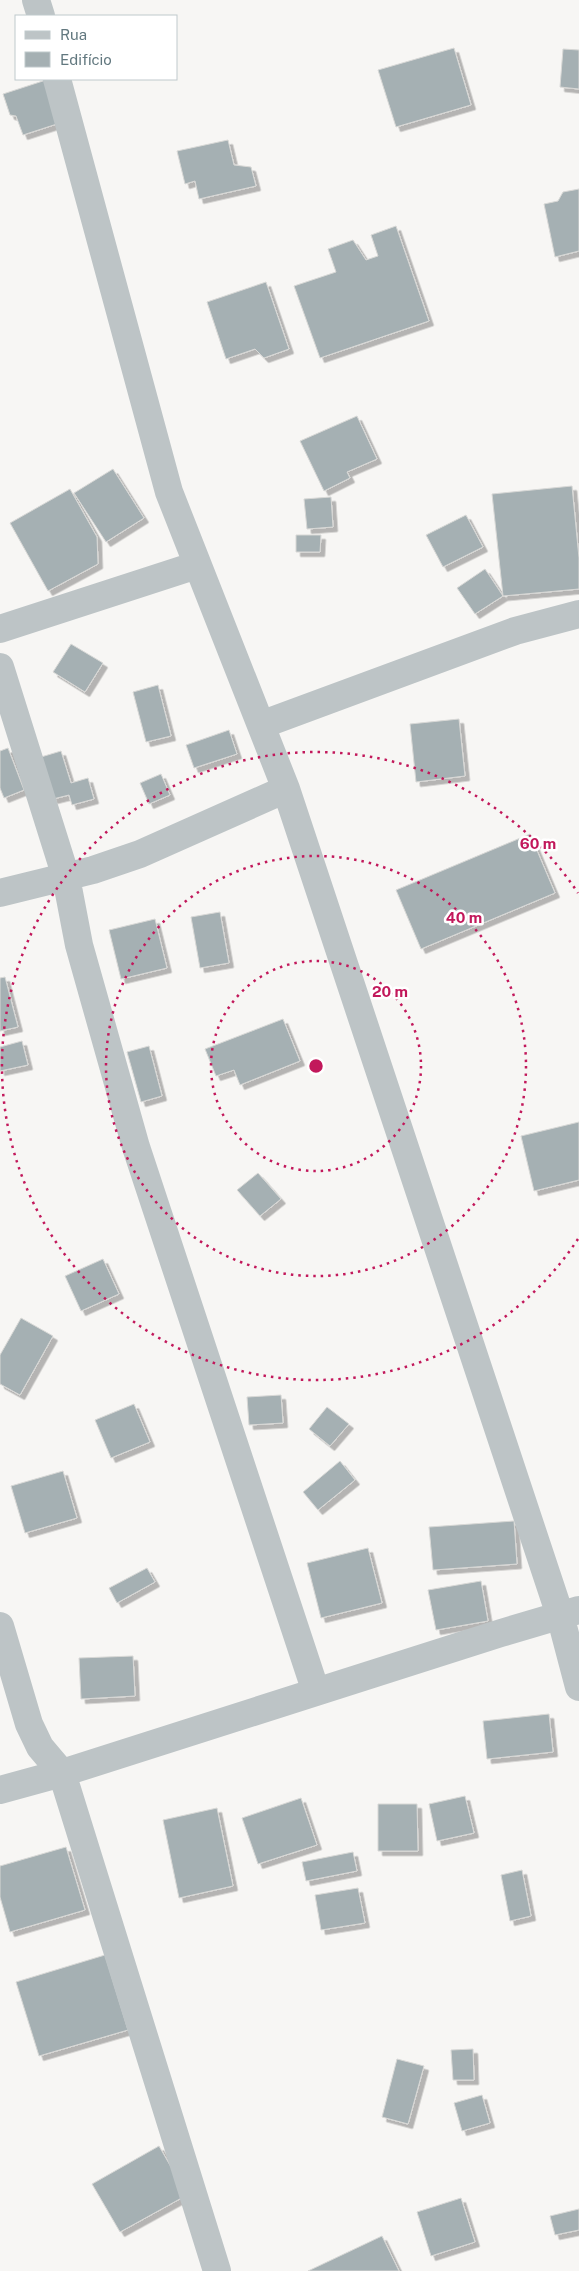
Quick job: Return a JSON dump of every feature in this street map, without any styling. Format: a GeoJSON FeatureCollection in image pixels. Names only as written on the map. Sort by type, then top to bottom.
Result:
{"type":"FeatureCollection","features":[{"type":"Feature","properties":{"kind":"street"},"geometry":{"type":"LineString","coordinates":[[36,0],[41,15]]}},
{"type":"Feature","properties":{"kind":"street"},"geometry":{"type":"LineString","coordinates":[[58,80],[169,492],[286,789],[570,1613],[579,1687]]}},
{"type":"Feature","properties":{"kind":"street"},"geometry":{"type":"LineString","coordinates":[[0,629],[197,565]]}},
{"type":"Feature","properties":{"kind":"street"},"geometry":{"type":"LineString","coordinates":[[261,725],[514,631],[579,614]]}},
{"type":"Feature","properties":{"kind":"street"},"geometry":{"type":"LineString","coordinates":[[0,667],[66,877],[79,945],[136,1147],[316,1692]]}},
{"type":"Feature","properties":{"kind":"street"},"geometry":{"type":"LineString","coordinates":[[0,893],[66,877],[140,854],[286,789]]}},
{"type":"Feature","properties":{"kind":"street"},"geometry":{"type":"LineString","coordinates":[[0,1790],[62,1773],[570,1613]]}},
{"type":"Feature","properties":{"kind":"street"},"geometry":{"type":"LineString","coordinates":[[0,1626],[29,1724],[40,1747],[62,1773],[217,2271]]}},
{"type":"Feature","properties":{"kind":"building"},"geometry":{"type":"Polygon","coordinates":[[[454,48],[471,105],[396,127],[378,70],[454,48]]]}},
{"type":"Feature","properties":{"kind":"building"},"geometry":{"type":"Polygon","coordinates":[[[563,49],[579,50],[579,89],[560,87],[563,49]]]}},
{"type":"Feature","properties":{"kind":"building"},"geometry":{"type":"Polygon","coordinates":[[[49,80],[63,122],[23,135],[16,116],[10,115],[3,94],[49,80]]]}},
{"type":"Feature","properties":{"kind":"building"},"geometry":{"type":"Polygon","coordinates":[[[228,140],[234,165],[251,167],[256,186],[199,199],[195,181],[185,184],[177,151],[228,140]]]}},
{"type":"Feature","properties":{"kind":"building"},"geometry":{"type":"Polygon","coordinates":[[[579,189],[579,251],[555,257],[544,204],[558,201],[563,192],[579,189]]]}},
{"type":"Feature","properties":{"kind":"building"},"geometry":{"type":"Polygon","coordinates":[[[396,226],[429,321],[320,358],[294,286],[336,272],[328,249],[353,240],[366,260],[378,256],[371,235],[396,226]]]}},
{"type":"Feature","properties":{"kind":"building"},"geometry":{"type":"Polygon","coordinates":[[[266,282],[289,349],[264,358],[255,349],[226,359],[207,302],[266,282]]]}},
{"type":"Feature","properties":{"kind":"building"},"geometry":{"type":"Polygon","coordinates":[[[357,416],[377,459],[347,472],[350,478],[324,491],[300,441],[357,416]]]}},
{"type":"Feature","properties":{"kind":"building"},"geometry":{"type":"Polygon","coordinates":[[[113,469],[144,518],[106,542],[74,493],[113,469]]]}},
{"type":"Feature","properties":{"kind":"building"},"geometry":{"type":"Polygon","coordinates":[[[572,486],[579,558],[579,589],[503,596],[492,494],[572,486]]]}},
{"type":"Feature","properties":{"kind":"building"},"geometry":{"type":"Polygon","coordinates":[[[70,489],[97,537],[98,564],[48,591],[10,523],[70,489]]]}},
{"type":"Feature","properties":{"kind":"building"},"geometry":{"type":"Polygon","coordinates":[[[331,497],[333,527],[307,529],[304,499],[331,497]]]}},
{"type":"Feature","properties":{"kind":"building"},"geometry":{"type":"Polygon","coordinates":[[[466,515],[483,547],[443,567],[426,535],[466,515]]]}},
{"type":"Feature","properties":{"kind":"building"},"geometry":{"type":"Polygon","coordinates":[[[296,535],[321,535],[320,552],[296,552],[296,535]]]}},
{"type":"Feature","properties":{"kind":"building"},"geometry":{"type":"Polygon","coordinates":[[[485,569],[503,596],[475,614],[457,588],[485,569]]]}},
{"type":"Feature","properties":{"kind":"building"},"geometry":{"type":"Polygon","coordinates":[[[71,644],[103,663],[85,692],[53,672],[71,644]]]}},
{"type":"Feature","properties":{"kind":"building"},"geometry":{"type":"Polygon","coordinates":[[[158,685],[171,736],[146,742],[133,692],[158,685]]]}},
{"type":"Feature","properties":{"kind":"building"},"geometry":{"type":"Polygon","coordinates":[[[459,719],[465,776],[416,782],[410,724],[459,719]]]}},
{"type":"Feature","properties":{"kind":"building"},"geometry":{"type":"Polygon","coordinates":[[[229,730],[237,754],[194,768],[186,745],[229,730]]]}},
{"type":"Feature","properties":{"kind":"building"},"geometry":{"type":"Polygon","coordinates":[[[8,748],[24,790],[4,798],[0,788],[0,751],[8,748]]]}},
{"type":"Feature","properties":{"kind":"building"},"geometry":{"type":"Polygon","coordinates":[[[61,751],[71,783],[88,778],[94,799],[72,805],[69,795],[53,799],[41,757],[61,751]]]}},
{"type":"Feature","properties":{"kind":"building"},"geometry":{"type":"Polygon","coordinates":[[[161,774],[170,795],[149,804],[140,783],[161,774]]]}},
{"type":"Feature","properties":{"kind":"building"},"geometry":{"type":"Polygon","coordinates":[[[530,834],[555,893],[421,949],[396,890],[530,834]]]}},
{"type":"Feature","properties":{"kind":"building"},"geometry":{"type":"Polygon","coordinates":[[[220,912],[229,963],[200,968],[191,917],[220,912]]]}},
{"type":"Feature","properties":{"kind":"building"},"geometry":{"type":"Polygon","coordinates":[[[155,919],[167,968],[121,979],[109,930],[155,919]]]}},
{"type":"Feature","properties":{"kind":"building"},"geometry":{"type":"Polygon","coordinates":[[[5,977],[18,1027],[0,1031],[0,978],[5,977]]]}},
{"type":"Feature","properties":{"kind":"building"},"geometry":{"type":"Polygon","coordinates":[[[283,1019],[300,1061],[240,1085],[234,1070],[216,1076],[205,1049],[283,1019]]]}},
{"type":"Feature","properties":{"kind":"building"},"geometry":{"type":"Polygon","coordinates":[[[22,1041],[28,1065],[0,1071],[0,1047],[22,1041]]]}},
{"type":"Feature","properties":{"kind":"building"},"geometry":{"type":"Polygon","coordinates":[[[149,1046],[162,1096],[141,1102],[127,1052],[149,1046]]]}},
{"type":"Feature","properties":{"kind":"building"},"geometry":{"type":"Polygon","coordinates":[[[579,1122],[579,1180],[534,1191],[521,1136],[579,1122]]]}},
{"type":"Feature","properties":{"kind":"building"},"geometry":{"type":"Polygon","coordinates":[[[258,1173],[281,1199],[260,1216],[237,1190],[258,1173]]]}},
{"type":"Feature","properties":{"kind":"building"},"geometry":{"type":"Polygon","coordinates":[[[103,1259],[119,1294],[81,1311],[65,1276],[103,1259]]]}},
{"type":"Feature","properties":{"kind":"building"},"geometry":{"type":"Polygon","coordinates":[[[21,1318],[53,1336],[20,1395],[0,1384],[0,1355],[21,1318]]]}},
{"type":"Feature","properties":{"kind":"building"},"geometry":{"type":"Polygon","coordinates":[[[281,1395],[283,1423],[249,1425],[247,1397],[281,1395]]]}},
{"type":"Feature","properties":{"kind":"building"},"geometry":{"type":"Polygon","coordinates":[[[134,1404],[150,1442],[111,1458],[95,1420],[134,1404]]]}},
{"type":"Feature","properties":{"kind":"building"},"geometry":{"type":"Polygon","coordinates":[[[327,1407],[349,1424],[330,1446],[309,1429],[327,1407]]]}},
{"type":"Feature","properties":{"kind":"building"},"geometry":{"type":"Polygon","coordinates":[[[340,1461],[355,1480],[318,1510],[303,1492],[340,1461]]]}},
{"type":"Feature","properties":{"kind":"building"},"geometry":{"type":"Polygon","coordinates":[[[63,1471],[77,1518],[25,1533],[11,1486],[63,1471]]]}},
{"type":"Feature","properties":{"kind":"building"},"geometry":{"type":"Polygon","coordinates":[[[514,1521],[517,1564],[433,1570],[429,1527],[514,1521]]]}},
{"type":"Feature","properties":{"kind":"building"},"geometry":{"type":"Polygon","coordinates":[[[368,1548],[382,1603],[321,1618],[307,1563],[368,1548]]]}},
{"type":"Feature","properties":{"kind":"building"},"geometry":{"type":"Polygon","coordinates":[[[147,1568],[155,1582],[117,1603],[109,1588],[147,1568]]]}},
{"type":"Feature","properties":{"kind":"building"},"geometry":{"type":"Polygon","coordinates":[[[481,1581],[488,1621],[436,1630],[428,1590],[481,1581]]]}},
{"type":"Feature","properties":{"kind":"building"},"geometry":{"type":"Polygon","coordinates":[[[133,1656],[135,1696],[81,1699],[79,1658],[133,1656]]]}},
{"type":"Feature","properties":{"kind":"building"},"geometry":{"type":"Polygon","coordinates":[[[549,1714],[553,1752],[487,1759],[483,1721],[549,1714]]]}},
{"type":"Feature","properties":{"kind":"building"},"geometry":{"type":"Polygon","coordinates":[[[465,1796],[474,1833],[437,1841],[429,1804],[465,1796]]]}},
{"type":"Feature","properties":{"kind":"building"},"geometry":{"type":"Polygon","coordinates":[[[301,1798],[317,1845],[258,1864],[242,1818],[301,1798]]]}},
{"type":"Feature","properties":{"kind":"building"},"geometry":{"type":"Polygon","coordinates":[[[378,1804],[417,1804],[418,1851],[378,1851],[378,1804]]]}},
{"type":"Feature","properties":{"kind":"building"},"geometry":{"type":"Polygon","coordinates":[[[217,1808],[233,1886],[179,1898],[163,1820],[217,1808]]]}},
{"type":"Feature","properties":{"kind":"building"},"geometry":{"type":"Polygon","coordinates":[[[66,1847],[85,1910],[10,1932],[0,1897],[0,1866],[66,1847]]]}},
{"type":"Feature","properties":{"kind":"building"},"geometry":{"type":"Polygon","coordinates":[[[353,1852],[357,1871],[306,1881],[302,1862],[353,1852]]]}},
{"type":"Feature","properties":{"kind":"building"},"geometry":{"type":"Polygon","coordinates":[[[522,1870],[531,1916],[510,1921],[501,1875],[522,1870]]]}},
{"type":"Feature","properties":{"kind":"building"},"geometry":{"type":"Polygon","coordinates":[[[358,1888],[365,1923],[321,1930],[315,1895],[358,1888]]]}},
{"type":"Feature","properties":{"kind":"building"},"geometry":{"type":"Polygon","coordinates":[[[105,1955],[128,2030],[39,2056],[16,1982],[105,1955]]]}},
{"type":"Feature","properties":{"kind":"building"},"geometry":{"type":"Polygon","coordinates":[[[473,2049],[474,2080],[453,2080],[451,2050],[473,2049]]]}},
{"type":"Feature","properties":{"kind":"building"},"geometry":{"type":"Polygon","coordinates":[[[397,2059],[424,2066],[408,2124],[382,2117],[397,2059]]]}},
{"type":"Feature","properties":{"kind":"building"},"geometry":{"type":"Polygon","coordinates":[[[482,2095],[490,2123],[462,2131],[454,2103],[482,2095]]]}},
{"type":"Feature","properties":{"kind":"building"},"geometry":{"type":"Polygon","coordinates":[[[159,2146],[187,2195],[120,2232],[92,2184],[159,2146]]]}},
{"type":"Feature","properties":{"kind":"building"},"geometry":{"type":"Polygon","coordinates":[[[461,2198],[475,2242],[431,2256],[417,2212],[461,2198]]]}},
{"type":"Feature","properties":{"kind":"building"},"geometry":{"type":"Polygon","coordinates":[[[579,2209],[579,2230],[555,2235],[550,2216],[579,2209]]]}},
{"type":"Feature","properties":{"kind":"building"},"geometry":{"type":"Polygon","coordinates":[[[382,2236],[399,2271],[308,2271],[382,2236]]]}}]}
